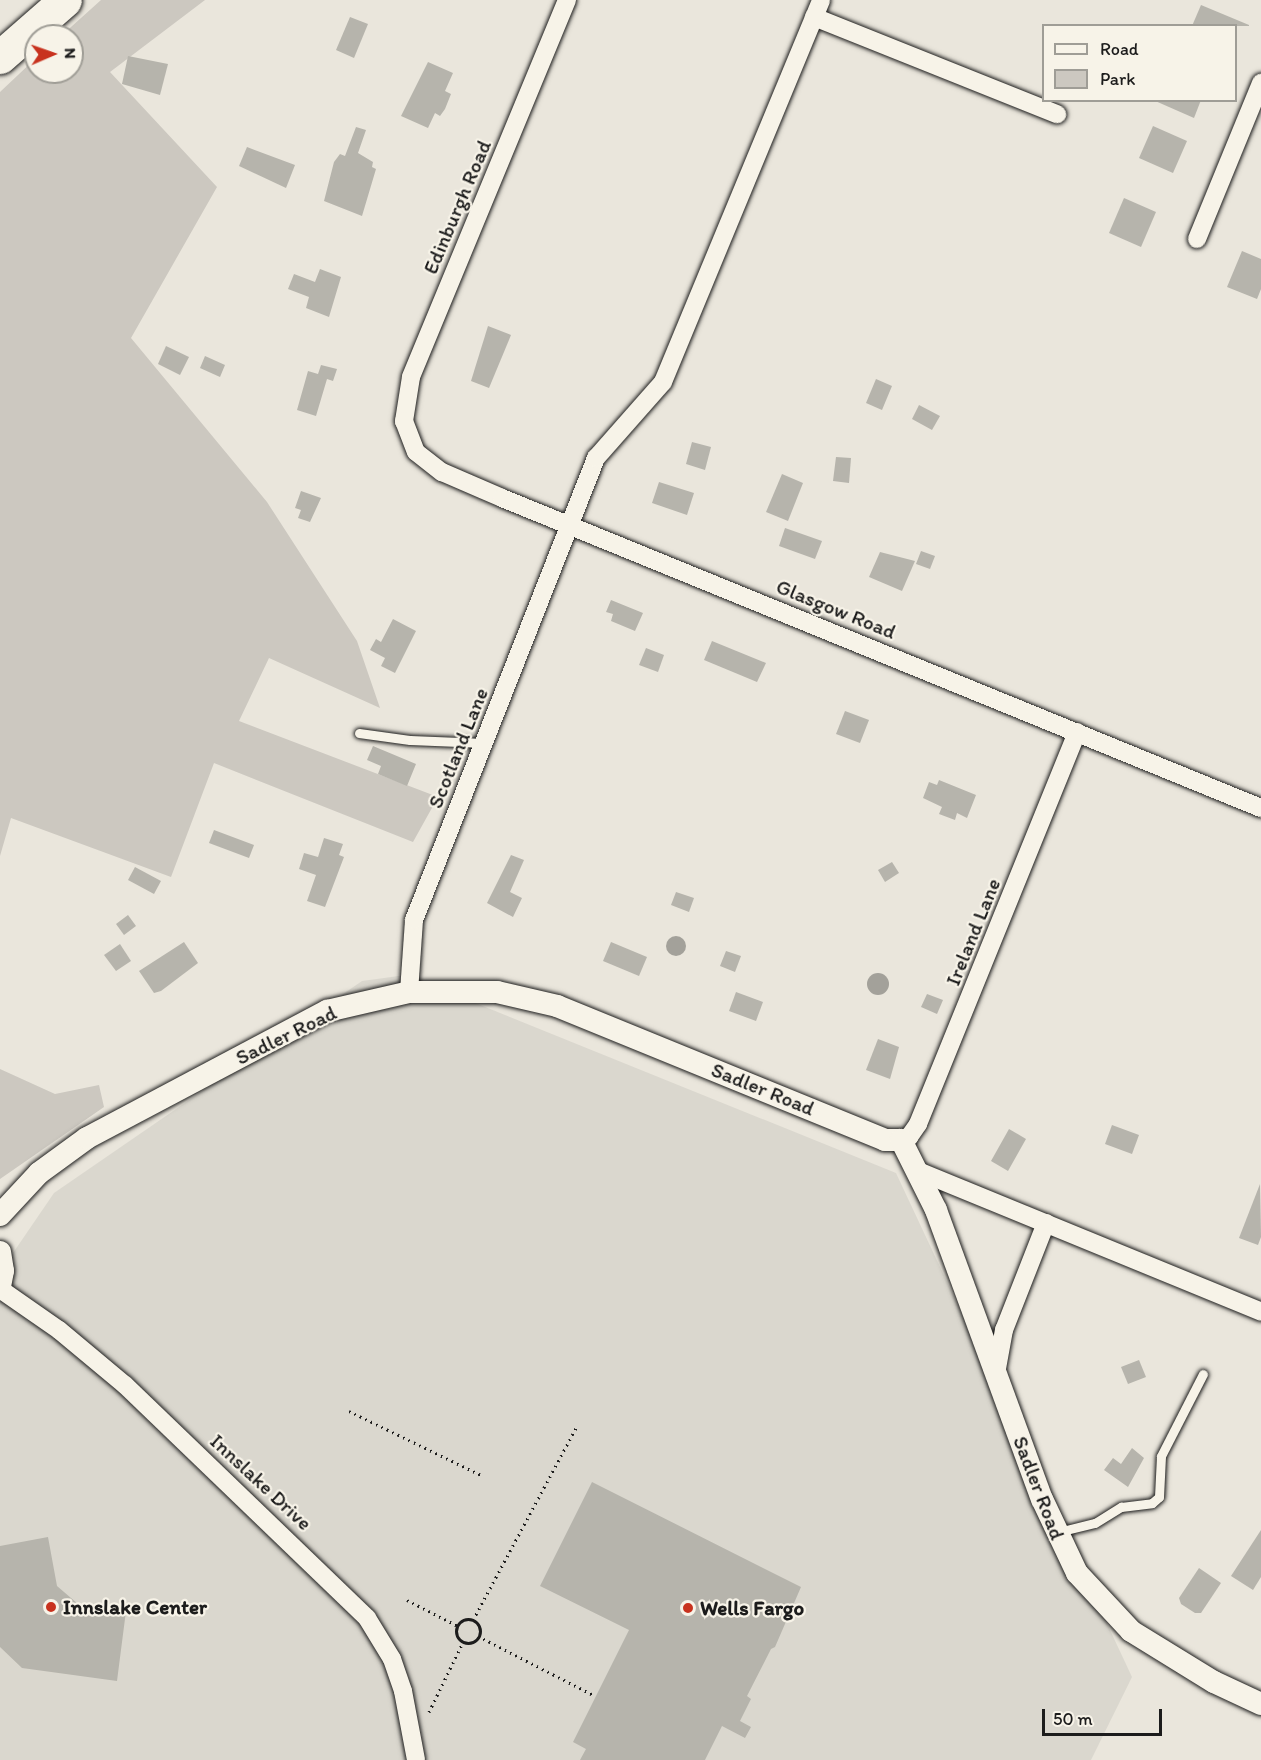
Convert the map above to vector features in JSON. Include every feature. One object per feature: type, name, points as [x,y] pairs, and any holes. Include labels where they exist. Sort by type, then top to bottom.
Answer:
[{"type":"highway","points":[[0,57],[65,0]]},
{"type":"street","name":"Edinburgh Road","points":[[406,435],[404,407],[411,376],[567,0]]},
{"type":"street","points":[[818,8],[1057,114]]},
{"type":"street","name":"Scotland Lane","points":[[409,992],[414,920],[572,527],[596,458],[663,382],[818,8]]},
{"type":"street","points":[[1197,239],[1261,83]]},
{"type":"street","name":"Glasgow Road","points":[[406,435],[423,459],[442,471],[572,527],[1261,808]]},
{"type":"street","name":"Ireland Lane","points":[[901,1140],[909,1137],[918,1124],[1077,732]]},
{"type":"street","name":"Sadler Road","points":[[0,1215],[39,1173],[87,1138],[327,1011],[409,992],[497,992],[558,1006],[885,1140],[901,1140],[918,1171],[1055,1532],[1094,1596],[1131,1631],[1214,1682],[1261,1704]]},
{"type":"street","points":[[918,1171],[1261,1312]]},
{"type":"street","points":[[996,1374],[1004,1330],[1046,1223]]},
{"type":"street","points":[[0,1252],[3,1271],[0,1288]]},
{"type":"street","name":"Innslake Drive","points":[[0,1288],[59,1330],[125,1385],[367,1618],[392,1659],[403,1691],[416,1760]]},
{"type":"lane","points":[[359,734],[410,740],[484,743]]},
{"type":"lane","points":[[1055,1532],[1095,1523],[1121,1507],[1142,1506],[1159,1497],[1161,1456],[1203,1374]]},
{"type":"path","points":[[349,1411],[481,1475]]},
{"type":"path","points":[[473,1620],[577,1426]]},
{"type":"path","points":[[407,1600],[458,1626]]},
{"type":"path","points":[[468,1618],[473,1620],[481,1631],[467,1644],[458,1638],[458,1626],[468,1618]]},
{"type":"path","points":[[478,1636],[596,1696]]},
{"type":"path","points":[[429,1712],[463,1641]]},
{"type":"shaded area","points":[[672,936],[680,936],[686,942],[686,950],[680,956],[672,956],[666,950],[666,942]]},
{"type":"shaded area","points":[[878,973],[886,976],[889,984],[886,992],[878,995],[870,992],[867,984],[870,976]]},
{"type":"shaded area","points":[[406,975],[896,1173],[1132,1677],[1091,1760],[0,1760],[0,1272],[54,1193],[362,981]]},
{"type":"green space","points":[[101,0],[205,0],[110,72],[217,187],[131,338],[267,502],[357,641],[380,708],[269,658],[239,721],[438,797],[413,842],[214,763],[171,877],[11,818],[0,856],[0,92],[24,69],[24,84],[84,84],[84,24],[74,24]]},
{"type":"green space","points":[[0,1069],[55,1094],[99,1085],[104,1107],[0,1179]]},
{"type":"building","points":[[1201,5],[1249,26],[1237,26],[1237,24],[1193,24]]},
{"type":"building","points":[[350,17],[368,24],[354,58],[336,50]]},
{"type":"building","points":[[128,56],[168,64],[160,95],[122,84]]},
{"type":"building","points":[[428,62],[453,73],[445,91],[451,94],[445,109],[440,116],[435,113],[428,128],[401,116]]},
{"type":"building","points":[[1158,102],[1200,102],[1194,118]]},
{"type":"building","points":[[1153,126],[1187,141],[1173,173],[1139,158]]},
{"type":"building","points":[[356,127],[366,130],[358,153],[373,162],[372,167],[376,169],[362,216],[324,201],[334,162],[340,154],[345,156]]},
{"type":"building","points":[[247,147],[295,165],[286,188],[239,166]]},
{"type":"building","points":[[1124,198],[1156,212],[1141,247],[1109,233]]},
{"type":"building","points":[[1242,251],[1261,259],[1261,289],[1257,299],[1227,287]]},
{"type":"building","points":[[320,269],[341,277],[329,317],[306,308],[309,297],[288,289],[294,274],[315,282]]},
{"type":"building","points":[[488,326],[511,335],[489,388],[471,381]]},
{"type":"building","points":[[166,346],[189,357],[180,375],[158,364]]},
{"type":"building","points":[[205,356],[225,365],[220,377],[200,368]]},
{"type":"building","points":[[321,365],[337,369],[333,381],[327,379],[316,416],[297,410],[308,371],[318,374]]},
{"type":"building","points":[[876,379],[892,386],[882,410],[866,403]]},
{"type":"building","points":[[919,405],[940,416],[932,430],[912,419]]},
{"type":"building","points":[[692,442],[711,447],[705,470],[686,464]]},
{"type":"building","points":[[836,457],[851,458],[849,483],[833,481]]},
{"type":"building","points":[[782,474],[803,483],[788,521],[766,512]]},
{"type":"building","points":[[659,482],[694,493],[687,515],[652,503]]},
{"type":"building","points":[[301,491],[321,498],[310,522],[298,518],[301,510],[295,508]]},
{"type":"building","points":[[785,528],[822,541],[815,559],[779,546]]},
{"type":"building","points":[[921,551],[935,556],[930,569],[916,564]]},
{"type":"building","points":[[880,552],[915,561],[902,591],[869,577]]},
{"type":"building","points":[[611,600],[643,613],[635,631],[611,621],[613,614],[606,612]]},
{"type":"building","points":[[393,619],[416,631],[395,673],[381,666],[385,658],[370,650],[376,639],[381,642]]},
{"type":"building","points":[[712,641],[766,663],[757,682],[704,660]]},
{"type":"building","points":[[646,648],[664,655],[658,672],[639,665]]},
{"type":"building","points":[[845,711],[869,720],[860,743],[836,734]]},
{"type":"building","points":[[373,746],[416,764],[407,786],[378,774],[381,766],[367,760]]},
{"type":"building","points":[[939,780],[976,795],[967,818],[957,813],[955,820],[939,814],[942,807],[923,798],[929,782],[937,785]]},
{"type":"building","points":[[214,830],[254,845],[249,858],[209,843]]},
{"type":"building","points":[[324,838],[343,844],[339,855],[344,857],[325,907],[307,901],[316,875],[299,869],[304,853],[318,857]]},
{"type":"building","points":[[511,855],[524,860],[510,892],[522,898],[513,917],[487,903]]},
{"type":"building","points":[[892,862],[899,873],[885,882],[878,870]]},
{"type":"building","points":[[135,867],[161,881],[154,894],[128,880]]},
{"type":"building","points":[[676,892],[694,898],[689,912],[671,905]]},
{"type":"building","points":[[128,915],[136,926],[124,935],[116,924]]},
{"type":"building","points":[[184,942],[198,963],[161,991],[154,993],[139,971]]},
{"type":"building","points":[[611,942],[647,957],[639,976],[603,961]]},
{"type":"building","points":[[120,944],[131,961],[116,971],[104,955]]},
{"type":"building","points":[[726,951],[741,956],[735,972],[720,966]]},
{"type":"building","points":[[736,992],[763,1002],[756,1021],[729,1011]]},
{"type":"building","points":[[927,994],[943,1000],[937,1014],[921,1007]]},
{"type":"building","points":[[878,1039],[899,1047],[890,1079],[866,1070]]},
{"type":"building","points":[[1112,1125],[1139,1135],[1132,1154],[1105,1144]]},
{"type":"building","points":[[1009,1129],[1026,1139],[1008,1171],[991,1161]]},
{"type":"building","points":[[1260,1184],[1261,1237],[1258,1245],[1239,1238]]},
{"type":"building","points":[[1139,1360],[1146,1377],[1128,1384],[1121,1367]]},
{"type":"building","points":[[1132,1448],[1144,1458],[1128,1487],[1104,1470],[1113,1458],[1121,1464]]},
{"type":"building","name":"Wells Fargo","points":[[592,1482],[801,1587],[775,1647],[771,1649],[747,1696],[751,1699],[740,1721],[751,1727],[745,1738],[722,1726],[705,1760],[580,1760],[586,1749],[573,1742],[629,1630],[540,1586]]},
{"type":"building","points":[[1261,1530],[1261,1577],[1253,1590],[1231,1576]]},
{"type":"building","name":"Innslake Center","points":[[48,1537],[57,1586],[78,1604],[126,1611],[117,1681],[22,1668],[0,1647],[0,1546]]},
{"type":"building","points":[[1199,1568],[1221,1583],[1201,1613],[1195,1613],[1181,1604],[1179,1598]]},
{"type":"place","name":"Innslake Center","points":[[51,1607]]},
{"type":"place","name":"Wells Fargo","points":[[688,1608]]}]
